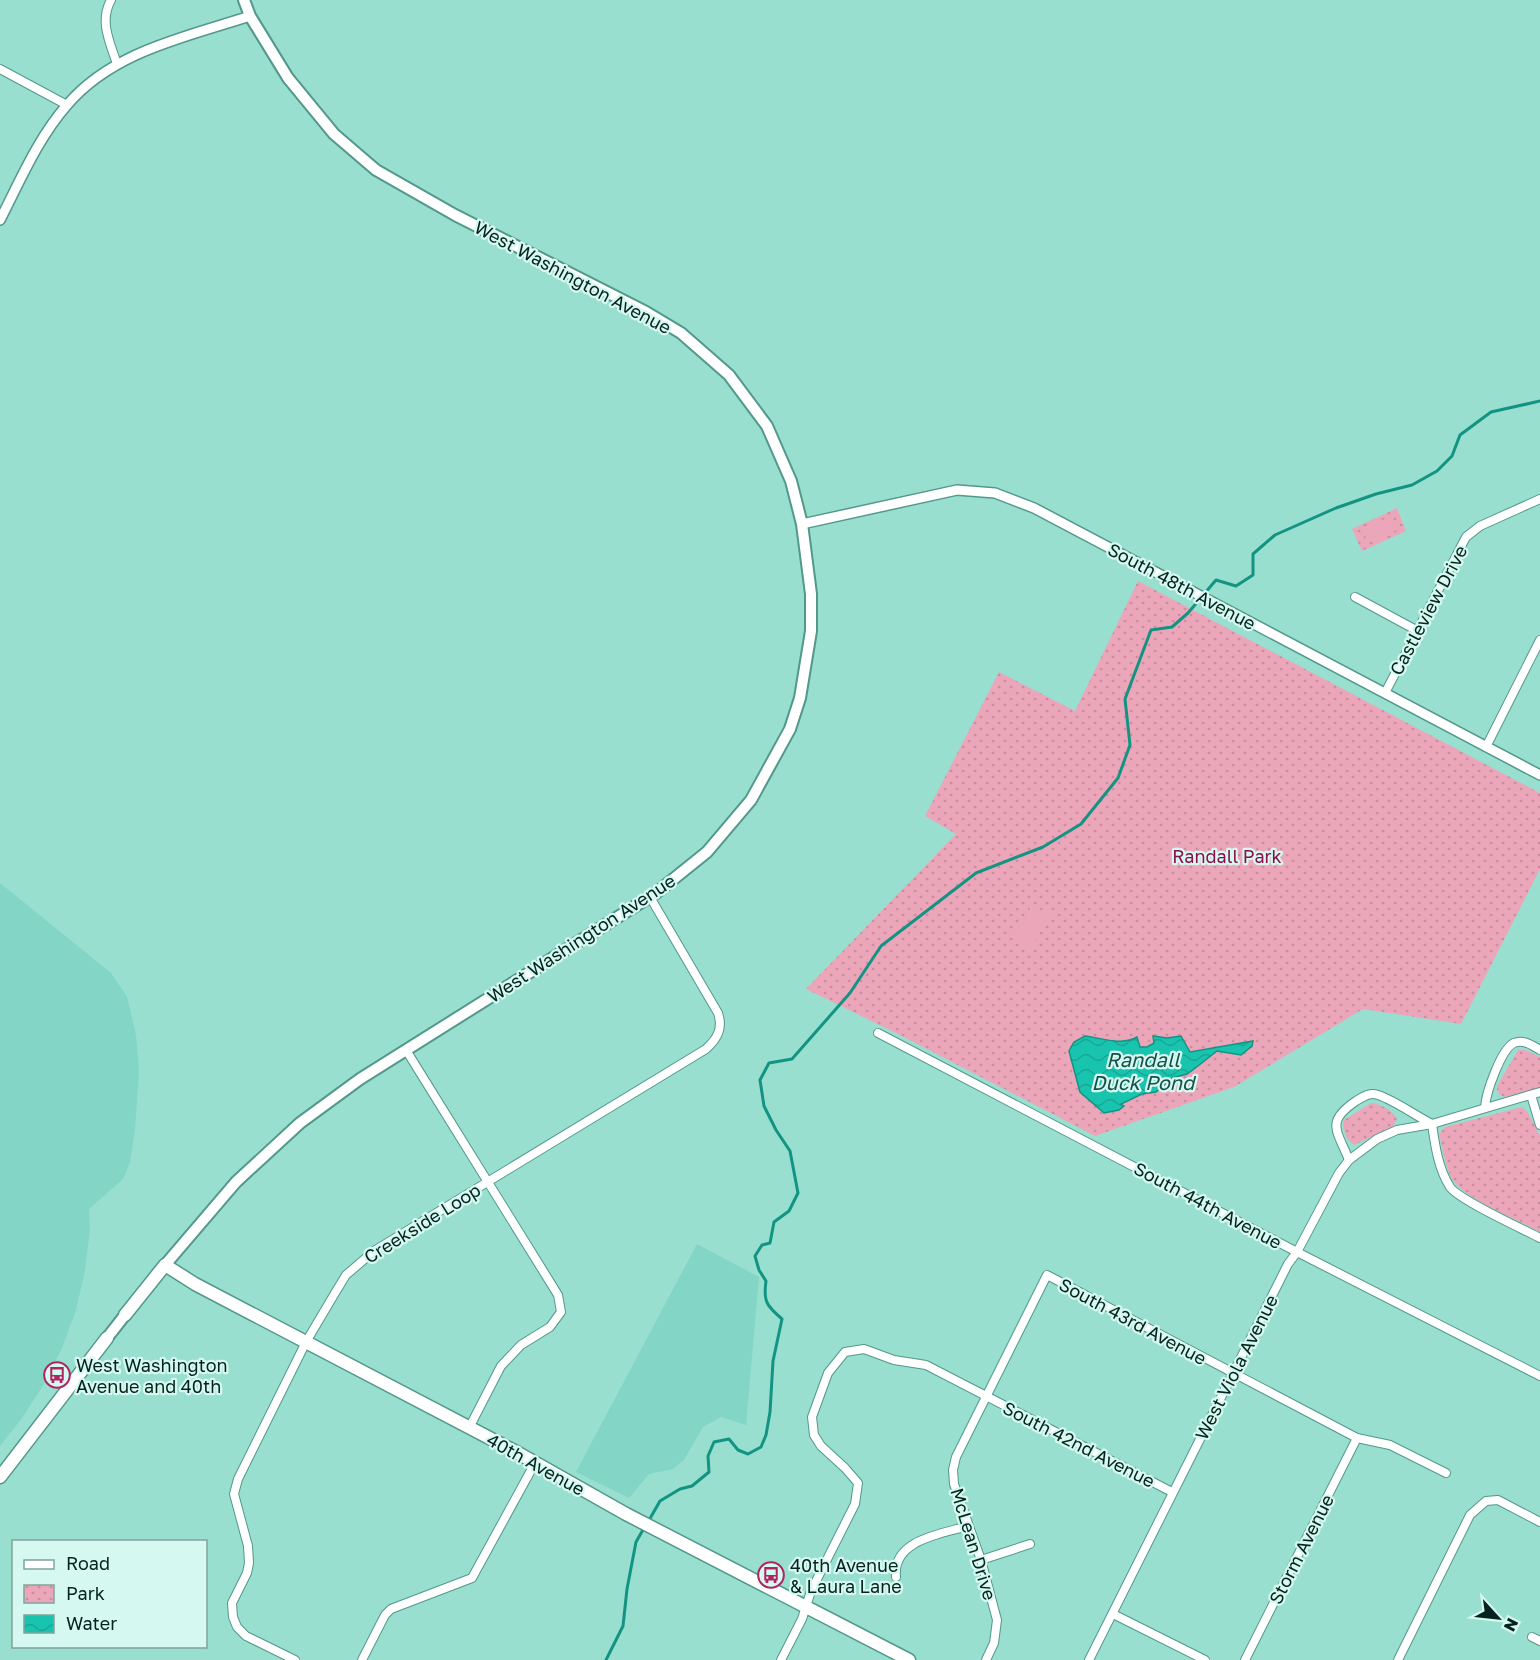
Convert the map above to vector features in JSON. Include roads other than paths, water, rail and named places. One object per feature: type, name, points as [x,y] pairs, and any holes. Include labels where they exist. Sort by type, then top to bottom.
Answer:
[{"type":"main road","name":"West Washington Avenue","points":[[0,1477],[165,1265],[236,1182],[300,1124],[360,1079],[650,897],[707,852],[751,800],[790,729],[800,698],[812,631],[811,594],[802,524],[791,481],[767,426],[729,375],[681,333],[646,312],[455,215],[376,170],[334,134],[288,78],[250,16],[244,0]]},
{"type":"main road","name":"40th Avenue","points":[[165,1265],[195,1284],[535,1463],[651,1528],[909,1660]]},
{"type":"street","points":[[111,0],[106,13],[106,28],[117,64]]},
{"type":"street","points":[[0,219],[42,139],[67,105],[91,82],[117,64],[144,51],[250,16]]},
{"type":"street","points":[[0,69],[67,105]]},
{"type":"street","name":"South 48th Avenue","points":[[802,524],[957,490],[995,493],[1034,508],[1540,776]]},
{"type":"street","name":"Castleview Drive","points":[[1384,693],[1466,537],[1480,526],[1540,499]]},
{"type":"street","points":[[1355,597],[1416,630]]},
{"type":"street","points":[[1486,747],[1540,640]]},
{"type":"street","name":"Creekside Loop","points":[[295,1660],[246,1636],[237,1627],[233,1617],[232,1603],[249,1563],[248,1546],[234,1494],[238,1479],[306,1342],[346,1275],[358,1263],[374,1251],[706,1049],[714,1041],[720,1030],[721,1020],[718,1013],[650,897]]},
{"type":"street","name":"South 44th Avenue","points":[[878,1032],[1297,1252],[1540,1376]]},
{"type":"street","points":[[1485,1107],[1488,1088],[1508,1048],[1513,1043],[1525,1042],[1540,1050]]},
{"type":"street","points":[[406,1050],[558,1295],[561,1312],[550,1327],[521,1345],[501,1366],[469,1428]]},
{"type":"street","name":"West Viola Avenue","points":[[1089,1660],[1288,1264],[1297,1252],[1339,1173],[1349,1160],[1377,1138],[1397,1130],[1432,1124],[1540,1092]]},
{"type":"street","points":[[1349,1160],[1335,1126],[1336,1118],[1341,1111],[1365,1095],[1378,1095],[1432,1124],[1437,1157],[1451,1188],[1480,1207],[1540,1238]]},
{"type":"street","points":[[1531,1095],[1540,1125]]},
{"type":"street","name":"South 43rd Avenue","points":[[1047,1275],[1357,1438],[1390,1445],[1446,1473]]},
{"type":"street","name":"McLean Drive","points":[[986,1660],[994,1643],[997,1620],[981,1560],[954,1484],[953,1470],[956,1457],[985,1396],[1047,1275]]},
{"type":"street","name":"South 42nd Avenue","points":[[806,1607],[811,1591],[855,1504],[858,1483],[813,1435],[812,1417],[828,1373],[845,1352],[864,1349],[894,1360],[926,1365],[1172,1492]]},
{"type":"street","name":"Storm Avenue","points":[[1245,1660],[1357,1438]]},
{"type":"street","points":[[362,1660],[385,1615],[391,1609],[472,1578],[535,1463]]},
{"type":"street","points":[[1398,1660],[1470,1515],[1486,1501],[1498,1500],[1540,1522]]},
{"type":"street","points":[[896,1577],[895,1565],[903,1552],[919,1541],[968,1526]]},
{"type":"street","points":[[981,1560],[1030,1544]]},
{"type":"street","points":[[781,1660],[806,1607]]},
{"type":"street","points":[[1113,1614],[1205,1660]]},
{"type":"street","points":[[1532,1637],[1540,1641]]},
{"type":"water","name":"Randall Duck Pond","points":[[1085,1036],[1119,1041],[1137,1037],[1140,1047],[1147,1047],[1154,1043],[1153,1036],[1167,1038],[1181,1036],[1190,1052],[1253,1041],[1252,1046],[1241,1055],[1217,1051],[1187,1074],[1172,1078],[1156,1092],[1142,1094],[1121,1104],[1124,1106],[1119,1110],[1104,1113],[1080,1092],[1069,1051],[1074,1042]]},
{"type":"waterway","points":[[648,1522],[660,1501],[680,1489],[692,1486],[709,1472],[708,1456],[714,1442],[729,1439],[738,1450],[748,1454],[761,1447],[766,1435],[770,1412],[773,1361],[782,1319],[767,1303],[766,1281],[759,1270],[755,1256],[762,1245],[770,1243],[774,1222],[789,1211],[798,1193],[790,1151],[764,1106],[760,1080],[769,1063],[792,1059],[850,993],[881,946],[976,873],[1043,847],[1081,824],[1118,778],[1130,745],[1125,699],[1151,630],[1172,627],[1188,613],[1216,580],[1236,586],[1253,575],[1253,554],[1275,535],[1336,508],[1376,494],[1412,485],[1437,471],[1452,456],[1460,435],[1491,412],[1540,401]]},
{"type":"waterway","points":[[606,1660],[623,1626],[636,1542],[644,1528]]},
{"type":"place","name":"West Washington Avenue and 40th","points":[[57,1375]]},
{"type":"place","name":"40th Avenue & Laura Lane","points":[[771,1575]]},
{"type":"park label","name":"Randall Park","points":[[1227,856]]}]
